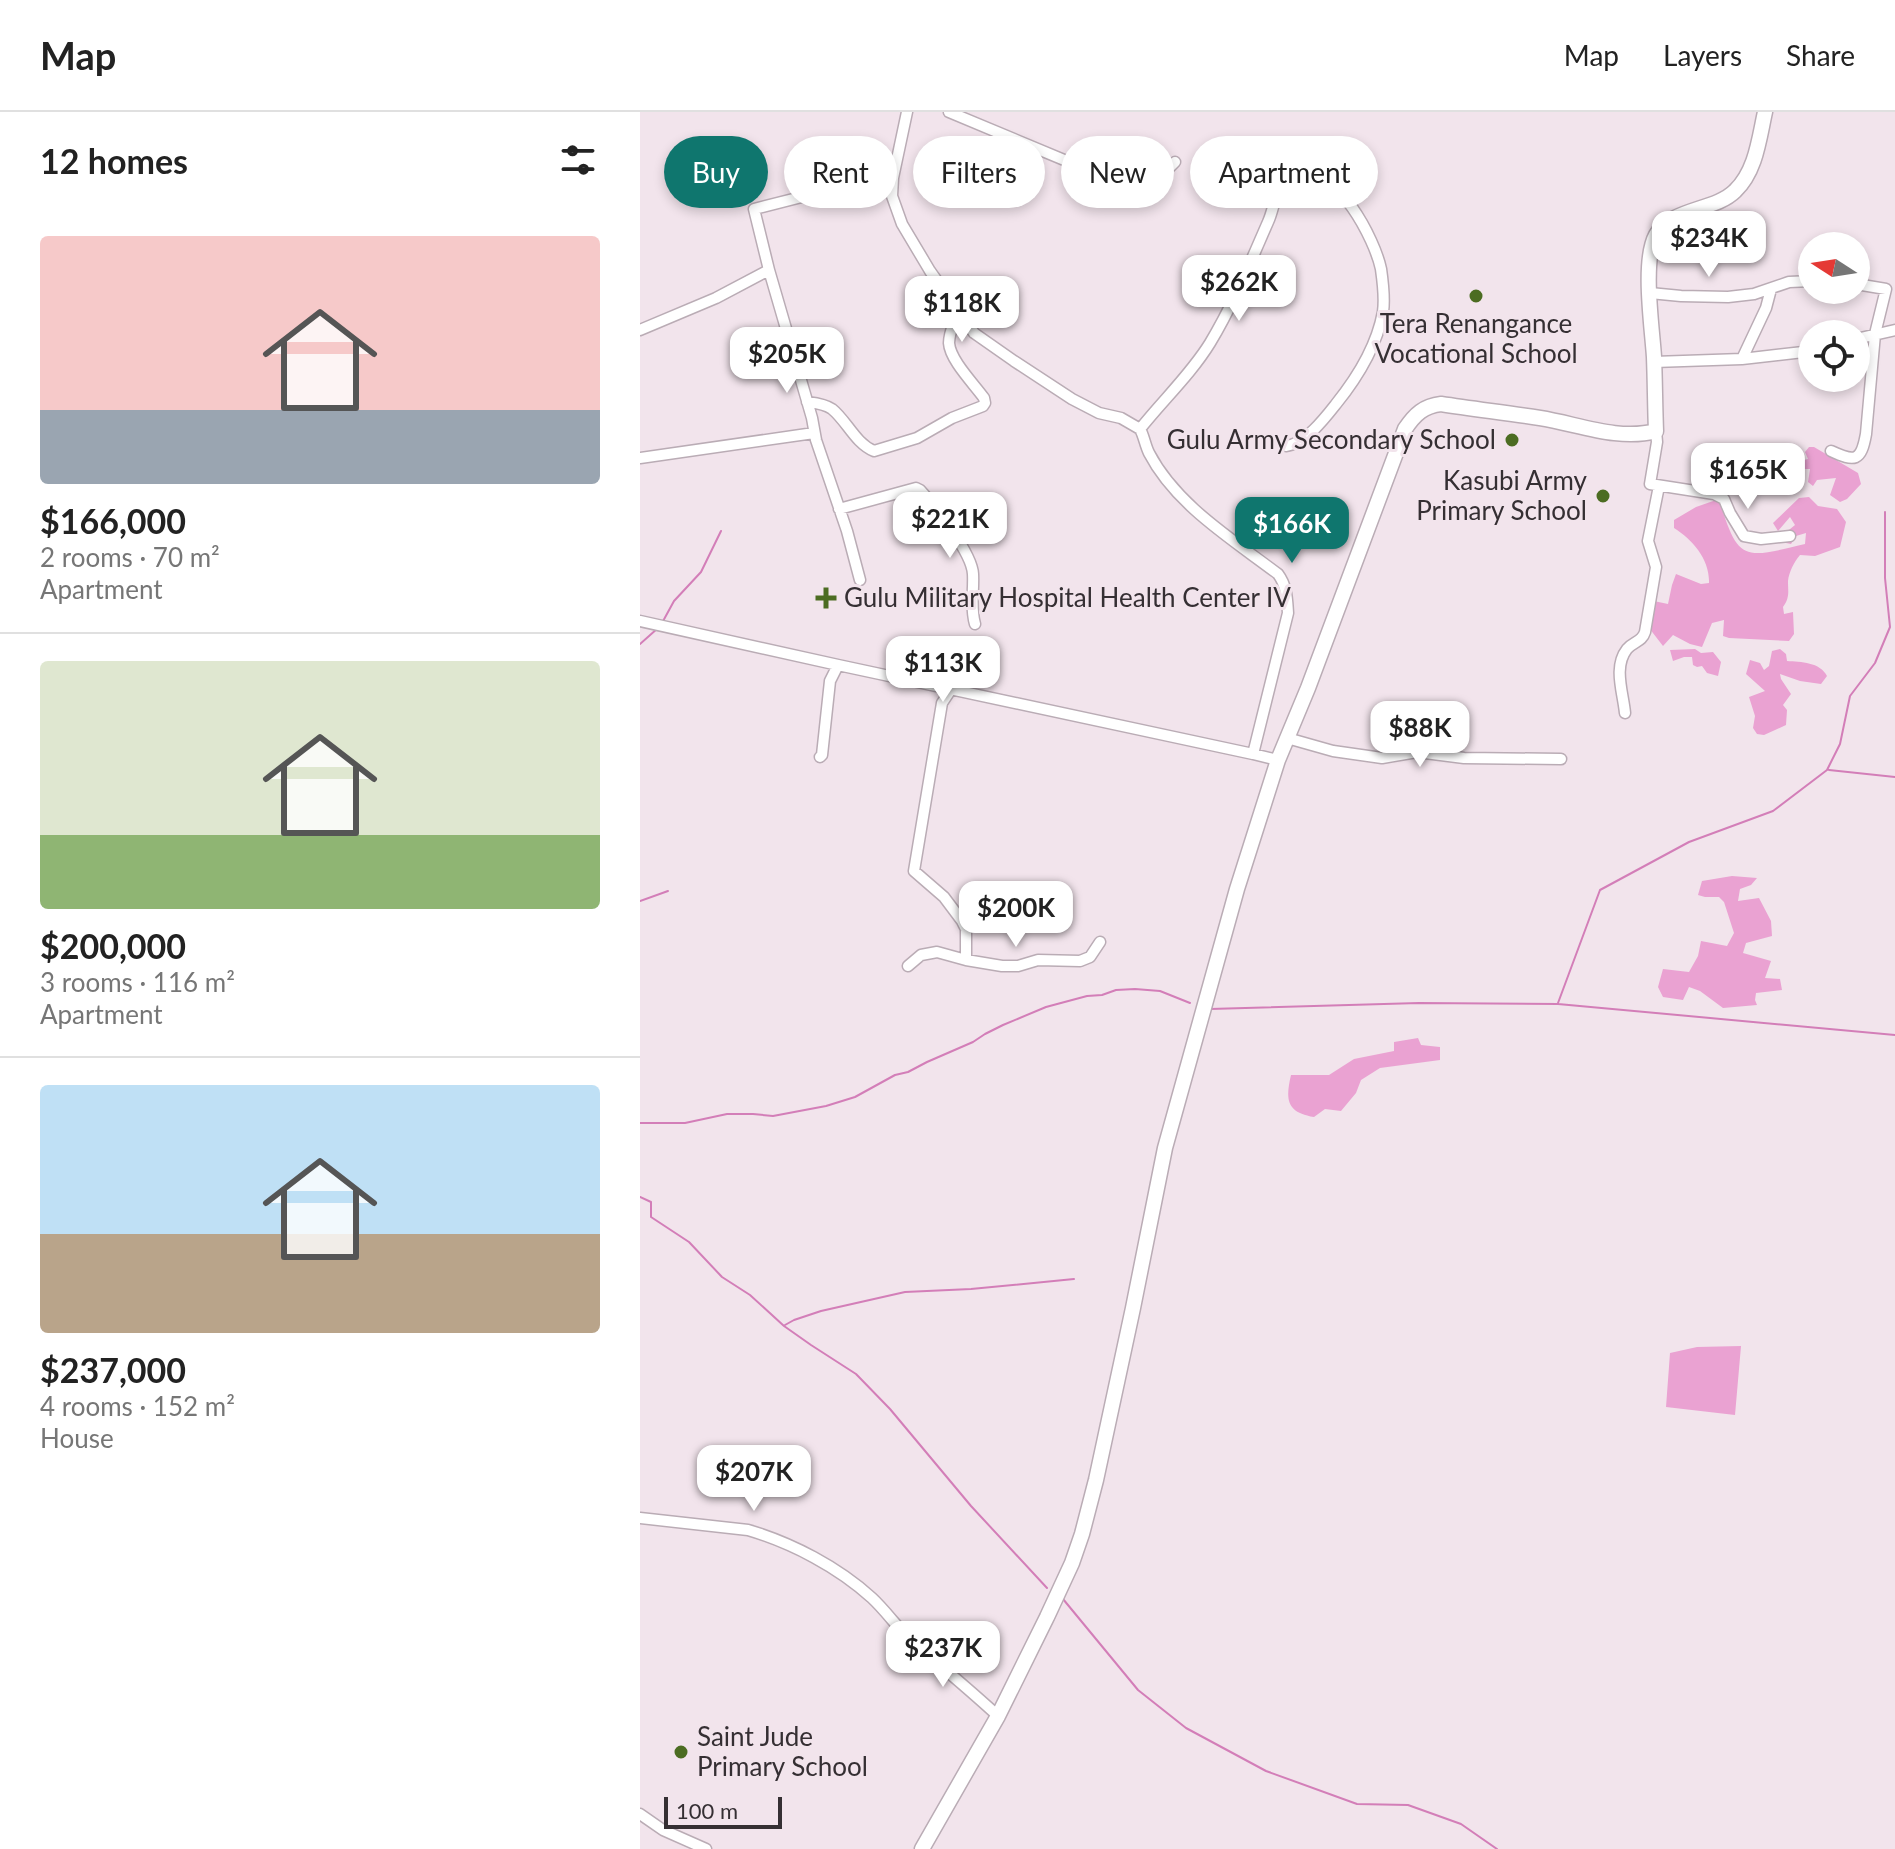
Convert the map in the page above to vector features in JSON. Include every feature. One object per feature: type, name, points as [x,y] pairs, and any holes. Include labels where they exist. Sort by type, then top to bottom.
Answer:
[{"type":"street","points":[[897,159],[907,112]]},
{"type":"street","points":[[949,112],[1125,187],[1153,184],[1175,162]]},
{"type":"street","points":[[1765,112],[1753,165],[1738,188],[1728,197],[1665,224],[1651,248],[1657,442],[1650,484],[1722,497],[1744,536],[1761,539],[1790,536]]},
{"type":"street","points":[[1140,429],[1209,344],[1246,272],[1281,185],[1294,176],[1306,173],[1318,176],[1334,187],[1363,223],[1380,267],[1383,312],[1366,359],[1341,398],[1318,426],[1292,446],[1286,446]]},
{"type":"street","points":[[784,201],[754,209],[814,433],[860,580]]},
{"type":"street","points":[[896,208],[902,224],[930,271],[974,333],[1086,406],[1099,413],[1121,418],[1140,429],[1148,451],[1183,498],[1278,574],[1285,586],[1288,613],[1253,754]]},
{"type":"street","points":[[640,330],[716,298],[769,270]]},
{"type":"street","points":[[1650,293],[1728,297],[1754,294],[1798,282]]},
{"type":"street","points":[[1831,451],[1850,459],[1857,458],[1863,450],[1875,334],[1886,289],[1870,286]]},
{"type":"street","points":[[1742,359],[1766,308],[1771,289]]},
{"type":"street","points":[[807,402],[831,408],[864,447],[874,451],[917,438],[952,418],[983,406],[984,398],[950,350],[950,336],[958,311]]},
{"type":"street","points":[[1870,335],[1895,330]]},
{"type":"street","points":[[1654,362],[1742,359],[1798,353]]},
{"type":"street","points":[[922,1849],[998,1716],[1072,1563],[1082,1534],[1165,1148],[1237,889],[1278,760],[1405,429],[1421,410],[1441,404],[1627,434],[1656,431]]},
{"type":"street","points":[[640,458],[814,433]]},
{"type":"street","points":[[1625,713],[1620,665],[1629,647],[1640,641],[1645,632],[1656,567],[1648,541],[1659,486]]},
{"type":"street","points":[[839,509],[916,488],[920,490],[942,516],[970,562],[975,624]]},
{"type":"street","points":[[640,621],[1278,760]]},
{"type":"street","points":[[820,757],[830,681],[838,665]]},
{"type":"street","points":[[952,688],[942,703],[914,871],[939,892],[962,921],[966,929],[966,960]]},
{"type":"street","points":[[1287,738],[1333,751],[1382,758],[1417,752],[1464,758],[1561,759]]},
{"type":"street","points":[[908,966],[921,955],[937,952],[1008,966],[1038,960],[1080,961],[1090,957],[1100,942]]},
{"type":"street","points":[[640,1518],[748,1530],[764,1534],[823,1563],[873,1598],[915,1644],[998,1716]]},
{"type":"street","points":[[640,1814],[663,1830],[706,1849]]},
{"type":"shaded area","points":[[1809,447],[1858,473],[1861,484],[1847,499],[1840,502],[1830,495],[1836,478],[1817,480],[1813,486],[1808,482],[1810,469],[1795,469],[1800,461],[1808,459],[1805,452]]},
{"type":"shaded area","points":[[1809,497],[1818,506],[1837,509],[1846,522],[1840,547],[1815,556],[1800,555],[1792,567],[1788,597],[1783,607],[1784,614],[1793,612],[1794,634],[1789,641],[1729,638],[1723,636],[1724,620],[1712,623],[1702,647],[1673,635],[1663,646],[1646,624],[1649,600],[1668,604],[1676,574],[1701,584],[1709,583],[1707,566],[1688,538],[1674,528],[1674,520],[1696,507],[1719,499],[1738,545],[1746,551],[1768,552],[1805,544],[1806,533],[1796,536],[1791,544],[1781,542],[1784,534],[1795,525],[1790,517],[1778,531],[1773,523],[1799,498]]},
{"type":"shaded area","points":[[1695,649],[1701,653],[1713,652],[1721,662],[1718,676],[1707,673],[1702,666],[1693,665],[1692,657],[1673,661],[1670,650]]},
{"type":"shaded area","points":[[1780,649],[1786,654],[1787,661],[1815,665],[1827,676],[1821,684],[1780,674],[1791,694],[1783,705],[1787,710],[1786,725],[1764,735],[1757,734],[1753,728],[1755,716],[1749,697],[1765,691],[1746,674],[1750,660],[1760,663],[1764,670],[1769,666],[1772,651]]},
{"type":"shaded area","points":[[1732,876],[1757,878],[1751,885],[1740,889],[1738,901],[1759,898],[1771,921],[1772,936],[1746,943],[1743,953],[1771,961],[1765,978],[1780,979],[1782,990],[1756,993],[1757,1005],[1723,1008],[1689,987],[1683,1000],[1663,997],[1658,987],[1663,969],[1689,972],[1698,956],[1701,941],[1727,946],[1734,933],[1724,902],[1719,897],[1698,895],[1702,881]]},
{"type":"shaded area","points":[[1418,1038],[1421,1045],[1440,1047],[1440,1060],[1380,1068],[1361,1080],[1356,1093],[1341,1111],[1325,1109],[1314,1117],[1298,1112],[1290,1104],[1288,1092],[1291,1075],[1329,1075],[1354,1059],[1394,1051],[1394,1042]]},
{"type":"shaded area","points":[[1741,1346],[1735,1415],[1666,1407],[1670,1353],[1697,1347]]},
{"type":"waterway","points":[[1558,1003],[1600,890],[1689,842],[1773,811],[1827,770],[1840,744],[1850,696],[1875,663],[1890,627],[1885,578],[1885,512]]},
{"type":"waterway","points":[[662,623],[674,601],[701,572],[721,531]]},
{"type":"waterway","points":[[640,644],[658,628]]},
{"type":"waterway","points":[[1829,770],[1895,777]]},
{"type":"waterway","points":[[640,901],[668,891]]},
{"type":"waterway","points":[[640,1123],[685,1123],[727,1114],[773,1116],[826,1106],[855,1097],[1003,1025],[1046,1007],[1087,996],[1135,989],[1160,991],[1190,1003]]},
{"type":"waterway","points":[[1210,1009],[1419,1003],[1558,1004],[1895,1035]]},
{"type":"waterway","points":[[640,1197],[651,1202],[651,1217],[689,1242],[722,1277],[750,1295],[784,1326],[856,1374],[1047,1588]]},
{"type":"waterway","points":[[785,1325],[821,1311],[905,1292],[1074,1279]]},
{"type":"waterway","points":[[1063,1599],[1138,1690],[1186,1728],[1266,1771],[1357,1804],[1408,1805],[1461,1824],[1497,1849]]},
{"type":"place","name":"Tera Renangance Vocational School","points":[[1476,296]]},
{"type":"place","name":"Gulu Army Secondary School","points":[[1512,440]]},
{"type":"place","name":"Kasubi Army Primary School","points":[[1603,496]]},
{"type":"place","name":"Gulu Military Hospital Health Center IV","points":[[826,598]]},
{"type":"place","name":"Saint Jude Primary School","points":[[681,1752]]}]
